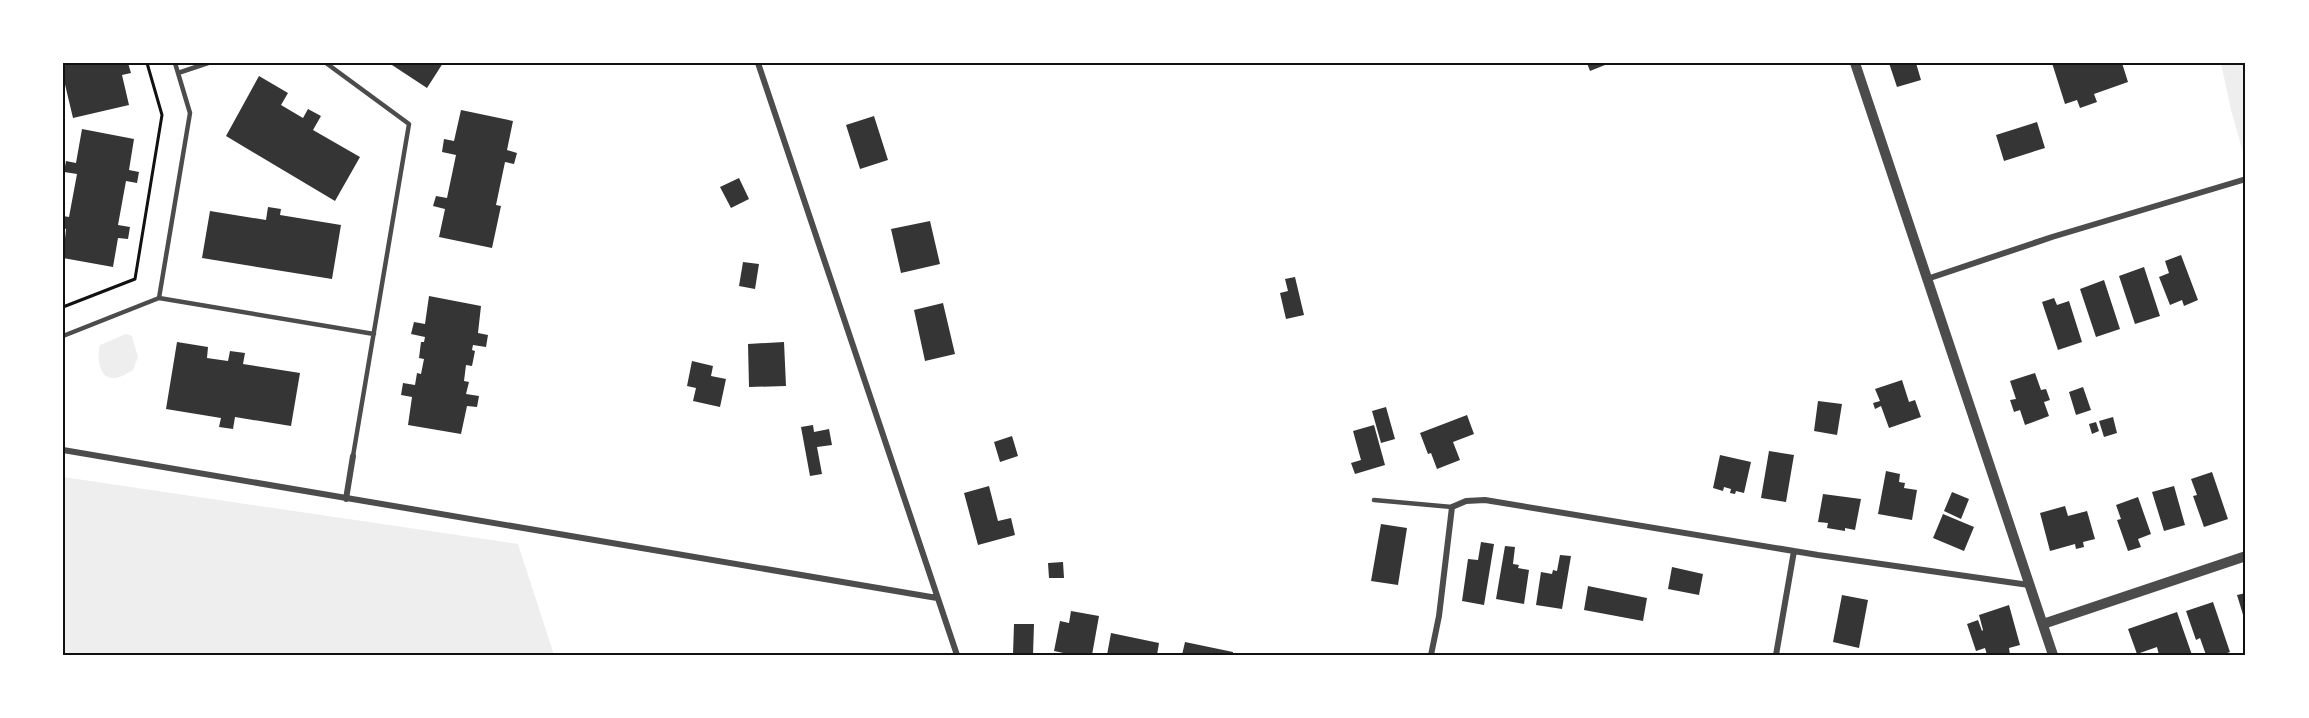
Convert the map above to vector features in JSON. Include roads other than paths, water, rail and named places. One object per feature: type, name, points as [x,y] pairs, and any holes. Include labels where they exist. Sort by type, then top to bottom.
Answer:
[{"type":"street","points":[[758,63],[957,655]]},
{"type":"street","points":[[1855,63],[2053,655]]},
{"type":"street","points":[[1928,279],[2052,237],[2246,178]]},
{"type":"street","points":[[63,450],[937,598]]},
{"type":"street","points":[[346,499],[353,456]]},
{"type":"street","points":[[1431,655],[1439,616],[1452,507],[1466,501],[1485,500],[1794,551],[2030,585]]},
{"type":"street","points":[[1776,655],[1794,551]]},
{"type":"street","points":[[2043,624],[2246,556]]},
{"type":"lane","points":[[159,298],[190,113],[175,63]]},
{"type":"lane","points":[[178,73],[208,63]]},
{"type":"lane","points":[[326,63],[409,124],[353,456]]},
{"type":"lane","points":[[63,336],[159,298],[374,334]]},
{"type":"lane","points":[[1374,500],[1452,507]]}]
